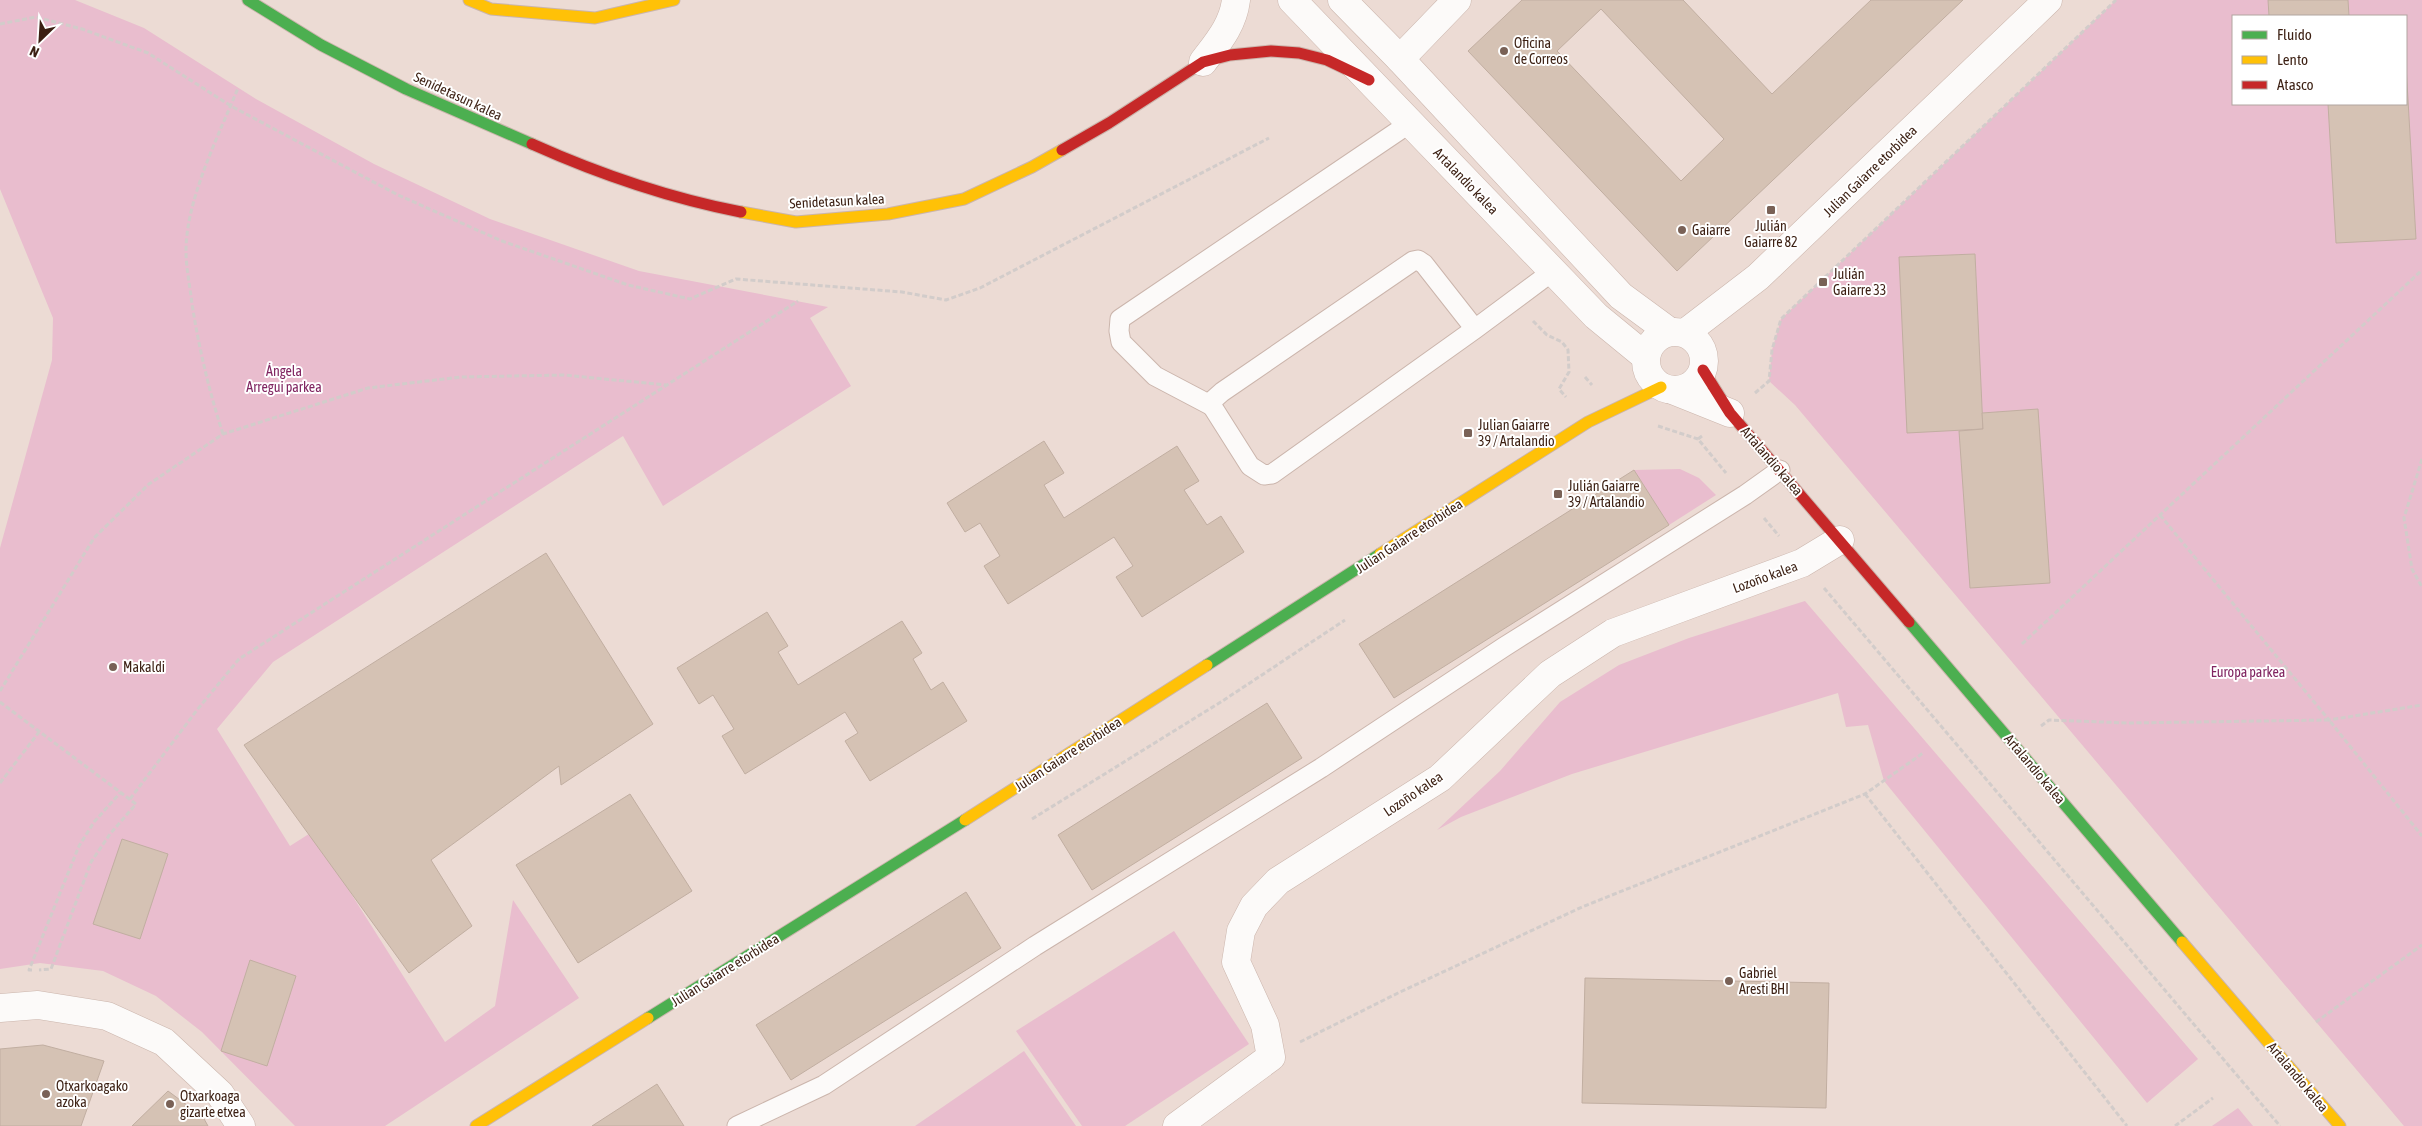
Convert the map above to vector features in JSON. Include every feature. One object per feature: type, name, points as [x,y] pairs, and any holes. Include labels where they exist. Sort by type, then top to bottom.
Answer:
[{"type":"street","name":"Senidetasun kalea","points":[[248,0],[321,45],[406,89],[586,168],[700,204],[796,222],[888,214],[964,199],[1040,162],[1117,118],[1211,59],[1268,49],[1278,50],[1314,56],[1369,80]]},
{"type":"street","points":[[469,0],[492,9],[595,18],[674,0]]},
{"type":"street","points":[[1211,59],[1235,12],[1236,0]]},
{"type":"street","name":"Artalandio kalea","points":[[1292,0],[1596,316],[1646,356]]},
{"type":"street","points":[[1342,0],[1400,59],[1621,296],[1677,333],[1697,342],[1704,355],[1703,370],[1692,385],[1668,389],[1649,374],[1646,356],[1654,341],[1677,333]]},
{"type":"street","points":[[1400,59],[1457,0]]},
{"type":"street","name":"Julian Gaiarre etorbidea","points":[[1677,333],[1758,277],[2048,0]]},
{"type":"street","name":"Artalandio kalea","points":[[1703,370],[1730,413],[2340,1126]]},
{"type":"street","name":"Artalandio kalea","points":[[1668,389],[1730,413]]},
{"type":"street","name":"Julian Gaiarre etorbidea","points":[[476,1126],[966,819],[1588,422],[1668,389]]},
{"type":"street","name":"Lozoño kalea","points":[[1271,1057],[1264,1025],[1236,962],[1241,932],[1254,906],[1278,881],[1440,778],[1550,674],[1613,633],[1802,563],[1840,540]]},
{"type":"street","points":[[0,1008],[38,1005],[107,1016],[164,1042],[220,1094],[241,1126]]},
{"type":"street","points":[[1177,1126],[1271,1057]]},
{"type":"lane","points":[[1410,123],[1120,319],[1119,331],[1122,342],[1154,376],[1212,406],[1250,466],[1264,475],[1272,474],[1475,330],[1553,270]]},
{"type":"lane","points":[[1212,406],[1213,400],[1222,392],[1413,261],[1418,260],[1424,264],[1475,330]]},
{"type":"lane","points":[[738,1126],[824,1085],[1035,946],[1321,768],[1504,647],[1745,495],[1780,470]]},
{"type":"path","points":[[2116,0],[1782,319],[1772,350],[1769,381],[1698,439],[2280,1126]]},
{"type":"path","points":[[223,434],[206,381],[193,309],[186,250],[192,207],[204,171],[238,88]]},
{"type":"path","points":[[2022,644],[2422,270]]},
{"type":"path","points":[[130,799],[197,710],[239,659],[798,301]]},
{"type":"path","points":[[0,691],[94,538],[149,484],[223,434],[368,388],[462,377],[564,375],[667,385]]},
{"type":"path","points":[[2422,459],[2404,518],[2412,569],[2422,587]]},
{"type":"path","points":[[2160,514],[2422,836]]},
{"type":"path","points":[[0,702],[136,804],[110,834],[91,862],[51,969],[29,970],[79,846],[94,822],[120,793]]},
{"type":"path","points":[[2015,746],[2049,720],[2128,723],[2329,720],[2422,705]]},
{"type":"path","points":[[0,783],[39,732]]},
{"type":"path","points":[[1271,1057],[1398,993],[1582,907],[1865,794],[1923,753]]},
{"type":"path","points":[[1865,794],[2127,1126]]},
{"type":"path","points":[[2316,1022],[2422,945]]},
{"type":"path","points":[[2175,1126],[2213,1098]]},
{"type":"green space","name":"Ángela Arregui parkea","points":[[0,0],[75,0],[144,28],[256,99],[374,164],[490,219],[639,271],[828,307],[810,318],[851,386],[663,506],[623,436],[273,662],[217,729],[290,846],[312,832],[445,1042],[495,1006],[513,900],[579,998],[385,1126],[295,1126],[202,1032],[156,996],[103,971],[40,963],[0,969],[0,548],[52,360],[53,318],[0,189]]},
{"type":"green space","name":"Europa parkea","points":[[2116,0],[2422,0],[2422,1126],[2404,1126],[1795,405],[1769,381],[1772,350],[1781,319]]},
{"type":"green space","points":[[1680,469],[1699,478],[1716,495],[1669,525],[1634,470]]},
{"type":"green space","points":[[1805,601],[2198,1059],[2147,1103],[1884,781],[1868,725],[1846,727],[1838,693],[1572,774],[1461,817],[1437,830],[1500,771],[1560,702],[1619,665],[1689,638]]},
{"type":"green space","points":[[1174,931],[1249,1044],[1125,1126],[1082,1126],[1016,1031]]},
{"type":"green space","points":[[1024,1051],[1076,1126],[915,1126]]},
{"type":"green space","points":[[2238,1108],[2253,1126],[2212,1126]]},
{"type":"building","points":[[1522,0],[1683,0],[1772,94],[1871,0],[1963,0],[1677,271],[1468,51]],"holes":[[[1601,9],[1724,139],[1681,181],[1557,51]]]},
{"type":"building","points":[[2268,0],[2348,0],[2349,15],[2269,15]]},
{"type":"building","points":[[2407,82],[2416,239],[2336,243],[2328,105],[2407,105]]},
{"type":"building","points":[[1975,254],[1983,429],[1907,433],[1899,257]]},
{"type":"building","points":[[2038,409],[2050,583],[1970,588],[1959,431],[1983,429],[1982,413]]},
{"type":"building","points":[[1044,441],[1064,473],[1044,485],[1064,518],[1177,446],[1199,481],[1184,490],[1207,525],[1221,516],[1244,552],[1142,617],[1116,577],[1133,566],[1114,537],[1008,604],[984,566],[1000,556],[980,523],[965,532],[947,503]]},
{"type":"building","points":[[1634,470],[1669,525],[1394,698],[1359,644]]},
{"type":"building","points":[[546,553],[653,724],[561,785],[559,766],[431,860],[472,926],[409,973],[244,745]]},
{"type":"building","points":[[767,612],[788,646],[778,652],[798,685],[902,621],[922,653],[913,659],[931,690],[943,682],[967,721],[870,781],[845,741],[858,733],[845,712],[745,774],[722,736],[734,729],[713,695],[699,704],[677,668]]},
{"type":"building","points":[[1267,703],[1302,758],[1092,890],[1058,835]]},
{"type":"building","points":[[630,794],[692,891],[578,963],[516,865]]},
{"type":"building","points":[[122,839],[168,854],[140,939],[93,924]]},
{"type":"building","points":[[966,892],[1001,948],[791,1080],[756,1025]]},
{"type":"building","points":[[250,960],[296,976],[267,1066],[221,1051]]},
{"type":"building","points":[[1585,978],[1829,983],[1826,1108],[1582,1103]]},
{"type":"building","name":"Otxarkoagako azoka","points":[[43,1045],[104,1061],[81,1126],[0,1126],[0,1049]]},
{"type":"building","points":[[657,1084],[684,1126],[592,1126]]},
{"type":"building","name":"Otxarkoaga gizarte etxea","points":[[168,1091],[203,1117],[208,1126],[132,1126]]},
{"type":"traffic: fast","points":[[248,0],[321,45],[406,89],[532,144]]},
{"type":"traffic: fast","points":[[1207,665],[1380,554]]},
{"type":"traffic: fast","points":[[1909,622],[2182,942]]},
{"type":"traffic: fast","points":[[648,1018],[965,820]]},
{"type":"traffic: slow","points":[[469,0],[491,9],[595,18],[674,0]]},
{"type":"traffic: slow","points":[[741,212],[796,222],[888,214],[964,199],[1032,167],[1062,150]]},
{"type":"traffic: slow","points":[[1380,554],[1588,422],[1661,387]]},
{"type":"traffic: slow","points":[[965,820],[1207,665]]},
{"type":"traffic: slow","points":[[2182,942],[2340,1126]]},
{"type":"traffic: slow","points":[[476,1126],[648,1018]]},
{"type":"traffic: jam","points":[[1062,150],[1109,123],[1203,62],[1230,55],[1271,51],[1299,53],[1327,60],[1369,80]]},
{"type":"traffic: jam","points":[[532,144],[635,184],[687,200],[741,212]]},
{"type":"traffic: jam","points":[[1703,370],[1730,413],[1909,622]]},
{"type":"place","name":"Oficina de Correos","points":[[1504,51]]},
{"type":"place","name":"Julián Gaiarre 82","points":[[1771,210]]},
{"type":"place","name":"Gaiarre","points":[[1682,230]]},
{"type":"place","name":"Julián Gaiarre 33","points":[[1823,282]]},
{"type":"place","name":"Julian Gaiarre 39 / Artalandio","points":[[1468,433]]},
{"type":"place","name":"Julián Gaiarre 39 / Artalandio","points":[[1558,494]]},
{"type":"place","name":"Makaldi","points":[[113,667]]},
{"type":"place","name":"Gabriel Aresti BHI","points":[[1729,981]]},
{"type":"place","name":"Otxarkoagako azoka","points":[[46,1094]]},
{"type":"place","name":"Otxarkoaga gizarte etxea","points":[[170,1104]]}]
